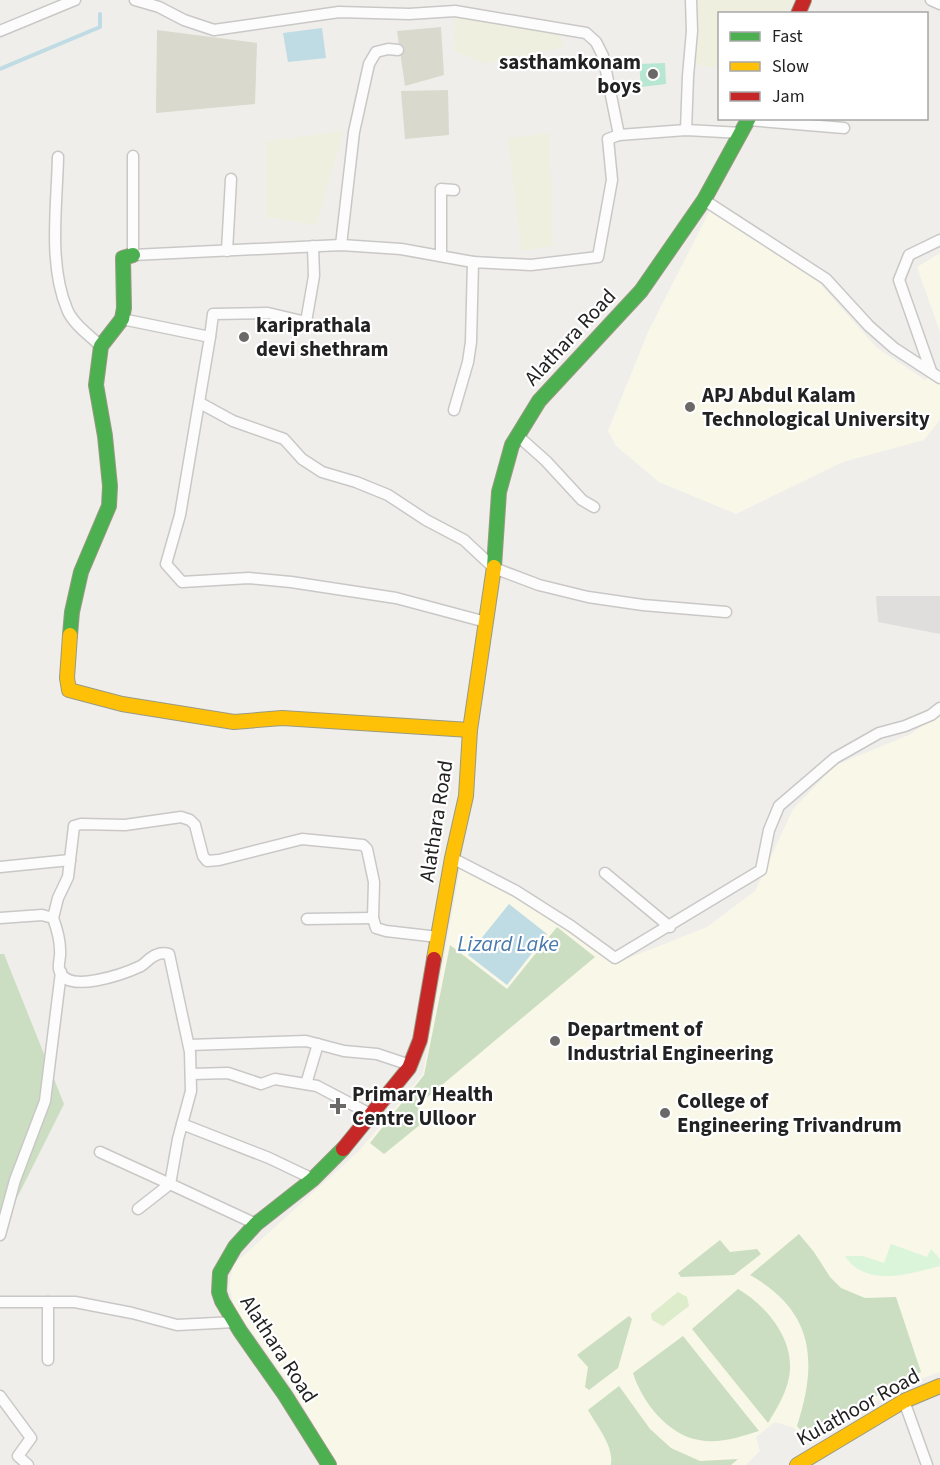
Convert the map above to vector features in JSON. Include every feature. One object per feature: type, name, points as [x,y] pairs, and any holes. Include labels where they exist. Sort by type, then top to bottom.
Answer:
[{"type":"street","points":[[0,31],[75,0]]},
{"type":"street","points":[[135,0],[159,7],[184,20],[214,30],[339,12],[409,14],[455,11],[586,33],[596,42],[603,56],[618,135]]},
{"type":"street","points":[[687,130],[692,31],[691,0]]},
{"type":"street","points":[[931,0],[940,4]]},
{"type":"street","points":[[341,245],[354,132],[369,64],[376,52],[388,49],[398,50]]},
{"type":"street","name":"Alathara Road","points":[[329,1465],[222,1300],[219,1292],[219,1277],[235,1246],[256,1224],[313,1179],[372,1115],[410,1065],[420,1040],[452,858],[466,796],[470,730],[494,568],[499,492],[512,445],[538,401],[641,291],[704,200],[748,120]]},
{"type":"street","points":[[759,120],[844,128]]},
{"type":"street","points":[[470,730],[282,718],[234,722],[122,704],[69,690],[67,678],[72,612],[81,572],[108,506],[110,486],[96,385],[101,346],[122,319],[124,308],[123,258],[133,255],[341,245],[401,249],[473,262],[531,265],[598,257],[612,180],[608,140],[618,135],[687,130],[742,133]]},
{"type":"street","points":[[133,156],[133,255]]},
{"type":"street","points":[[58,157],[54,247],[58,276],[67,311],[101,346]]},
{"type":"street","points":[[227,251],[231,179]]},
{"type":"street","points":[[441,256],[441,189],[454,190]]},
{"type":"street","points":[[704,200],[826,279],[869,326],[894,348],[936,375]]},
{"type":"street","points":[[936,375],[900,280],[909,255],[940,240]]},
{"type":"street","points":[[313,246],[314,276],[306,322],[268,313],[213,314],[180,515],[166,564],[182,582],[249,579],[291,582],[396,598],[486,622]]},
{"type":"street","points":[[454,410],[468,362],[471,342],[473,262]]},
{"type":"street","points":[[122,319],[210,337]]},
{"type":"street","points":[[200,404],[233,421],[284,439],[302,459],[322,472],[388,495],[426,520],[464,540],[494,568],[540,585],[588,597],[643,605],[726,612]]},
{"type":"street","points":[[518,436],[546,461],[582,500],[594,507]]},
{"type":"street","points":[[452,858],[516,891],[571,926],[615,958],[670,927],[761,870],[769,830],[779,806],[835,758],[879,733],[905,726],[931,715],[940,708]]},
{"type":"street","points":[[0,1235],[15,1180],[45,1101],[61,972],[59,934],[53,918],[58,898],[68,877],[74,826],[81,824],[125,825],[181,817],[190,820],[195,825],[203,856],[207,861],[302,839],[358,844],[367,849],[369,856],[374,882],[373,918],[376,928],[438,937]]},
{"type":"street","points":[[0,867],[70,860]]},
{"type":"street","points":[[605,873],[670,927]]},
{"type":"street","points":[[0,918],[42,915],[53,918]]},
{"type":"street","points":[[308,919],[373,918]]},
{"type":"street","points":[[61,972],[68,979],[82,983],[106,978],[142,965],[155,955],[170,954],[189,1045],[191,1091],[170,1184],[138,1209]]},
{"type":"street","points":[[189,1045],[306,1041],[344,1051],[377,1054],[410,1065]]},
{"type":"street","points":[[306,1084],[318,1044]]},
{"type":"street","points":[[191,1074],[228,1073],[261,1084],[274,1079],[317,1086],[372,1115]]},
{"type":"street","points":[[182,1124],[269,1158],[313,1179]]},
{"type":"street","points":[[100,1152],[256,1224]]},
{"type":"street","points":[[0,1302],[75,1302],[132,1313],[177,1325],[235,1322]]},
{"type":"street","points":[[48,1302],[48,1360]]},
{"type":"street","name":"Kulathoor Road","points":[[797,1465],[904,1401],[940,1386]]},
{"type":"street","points":[[0,1396],[31,1438],[18,1456],[28,1465]]},
{"type":"street","points":[[904,1401],[927,1465]]},
{"type":"shaded area","points":[[441,27],[444,75],[405,86],[397,31]]},
{"type":"shaded area","points":[[157,30],[257,43],[255,104],[156,113]]},
{"type":"shaded area","points":[[448,90],[449,135],[405,139],[401,91]]},
{"type":"shaded area","points":[[710,210],[814,277],[877,348],[925,380],[940,369],[940,420],[924,440],[843,462],[736,514],[659,482],[616,446],[608,431],[648,332]]},
{"type":"shaded area","points":[[940,253],[940,332],[917,267]]},
{"type":"shaded area","points":[[876,596],[940,596],[940,634],[878,622]]},
{"type":"shaded area","name":"College of Engineering Trivandrum","points":[[940,713],[940,1372],[917,1380],[805,1440],[792,1427],[775,1422],[756,1437],[760,1451],[746,1465],[337,1465],[293,1389],[234,1307],[229,1286],[233,1265],[359,1151],[423,1074],[460,868],[555,920],[614,964],[707,927],[755,891],[793,809],[836,765],[911,734]]},
{"type":"green space","points":[[691,0],[793,0],[787,12],[718,12],[718,69],[695,64]]},
{"type":"green space","points":[[455,17],[557,20],[564,47],[485,64],[454,51]]},
{"type":"green space","name":"sasthamkonam boys","points":[[665,63],[666,84],[641,87],[639,64]]},
{"type":"green space","points":[[344,131],[316,225],[266,217],[266,141]]},
{"type":"green space","points":[[550,133],[553,246],[521,251],[508,138]]},
{"type":"green space","points":[[557,927],[595,957],[418,1105],[421,1124],[384,1154],[370,1143],[424,1075],[450,945],[507,989]]},
{"type":"green space","points":[[0,954],[4,954],[64,1104],[0,1232]]},
{"type":"green space","points":[[799,1234],[830,1277],[841,1288],[865,1298],[896,1297],[921,1372],[804,1434],[797,1426],[808,1380],[808,1359],[799,1321],[771,1289],[750,1275]]},
{"type":"green space","points":[[720,1240],[730,1252],[757,1249],[761,1254],[734,1275],[681,1277],[678,1273]]},
{"type":"green space","points":[[891,1244],[927,1257],[931,1249],[940,1259],[940,1266],[902,1275],[876,1275],[854,1266],[845,1256],[863,1256],[884,1263]]},
{"type":"green space","points":[[738,1289],[757,1303],[774,1322],[786,1343],[789,1355],[790,1367],[786,1389],[768,1423],[692,1329]]},
{"type":"green space","points":[[678,1292],[687,1297],[689,1306],[663,1326],[652,1320],[651,1314]]},
{"type":"green space","points":[[629,1316],[632,1319],[618,1368],[589,1390],[585,1387],[588,1367],[577,1355]]},
{"type":"green space","points":[[683,1336],[759,1431],[737,1438],[699,1440],[677,1432],[650,1406],[633,1373]]},
{"type":"green space","points":[[619,1386],[650,1429],[671,1448],[700,1461],[738,1459],[731,1465],[611,1465],[607,1443],[588,1410]]},
{"type":"water","points":[[322,28],[326,58],[288,62],[283,33]]},
{"type":"water","name":"Lizard Lake","points":[[509,904],[547,934],[507,985],[468,955]]},
{"type":"waterway","points":[[0,69],[100,27],[100,14]]},
{"type":"traffic: fast","points":[[494,567],[499,492],[512,445],[539,401],[641,291],[704,200],[748,120]]},
{"type":"traffic: fast","points":[[70,635],[72,612],[81,572],[109,506],[110,486],[105,436],[96,385],[101,346],[122,319],[124,308],[123,258],[133,255]]},
{"type":"traffic: fast","points":[[329,1465],[285,1395],[240,1331],[219,1292],[220,1273],[235,1247],[256,1224],[312,1180],[343,1149]]},
{"type":"traffic: slow","points":[[434,959],[466,796],[470,730],[494,567]]},
{"type":"traffic: slow","points":[[70,635],[67,678],[69,690],[122,704],[234,722],[282,718],[470,730]]},
{"type":"traffic: slow","points":[[797,1465],[904,1401],[940,1386]]},
{"type":"traffic: jam","points":[[799,12],[804,0]]},
{"type":"traffic: jam","points":[[343,1149],[409,1068],[420,1040],[434,959]]},
{"type":"place","name":"sasthamkonam boys","points":[[653,74]]},
{"type":"place","name":"kariprathala devi shethram","points":[[244,337]]},
{"type":"place","name":"APJ Abdul Kalam Technological University","points":[[690,407]]},
{"type":"place","name":"Department of Industrial Engineering","points":[[555,1041]]},
{"type":"place","name":"Primary Health Centre Ulloor","points":[[338,1106]]},
{"type":"place","name":"College of Engineering Trivandrum","points":[[665,1113]]}]
